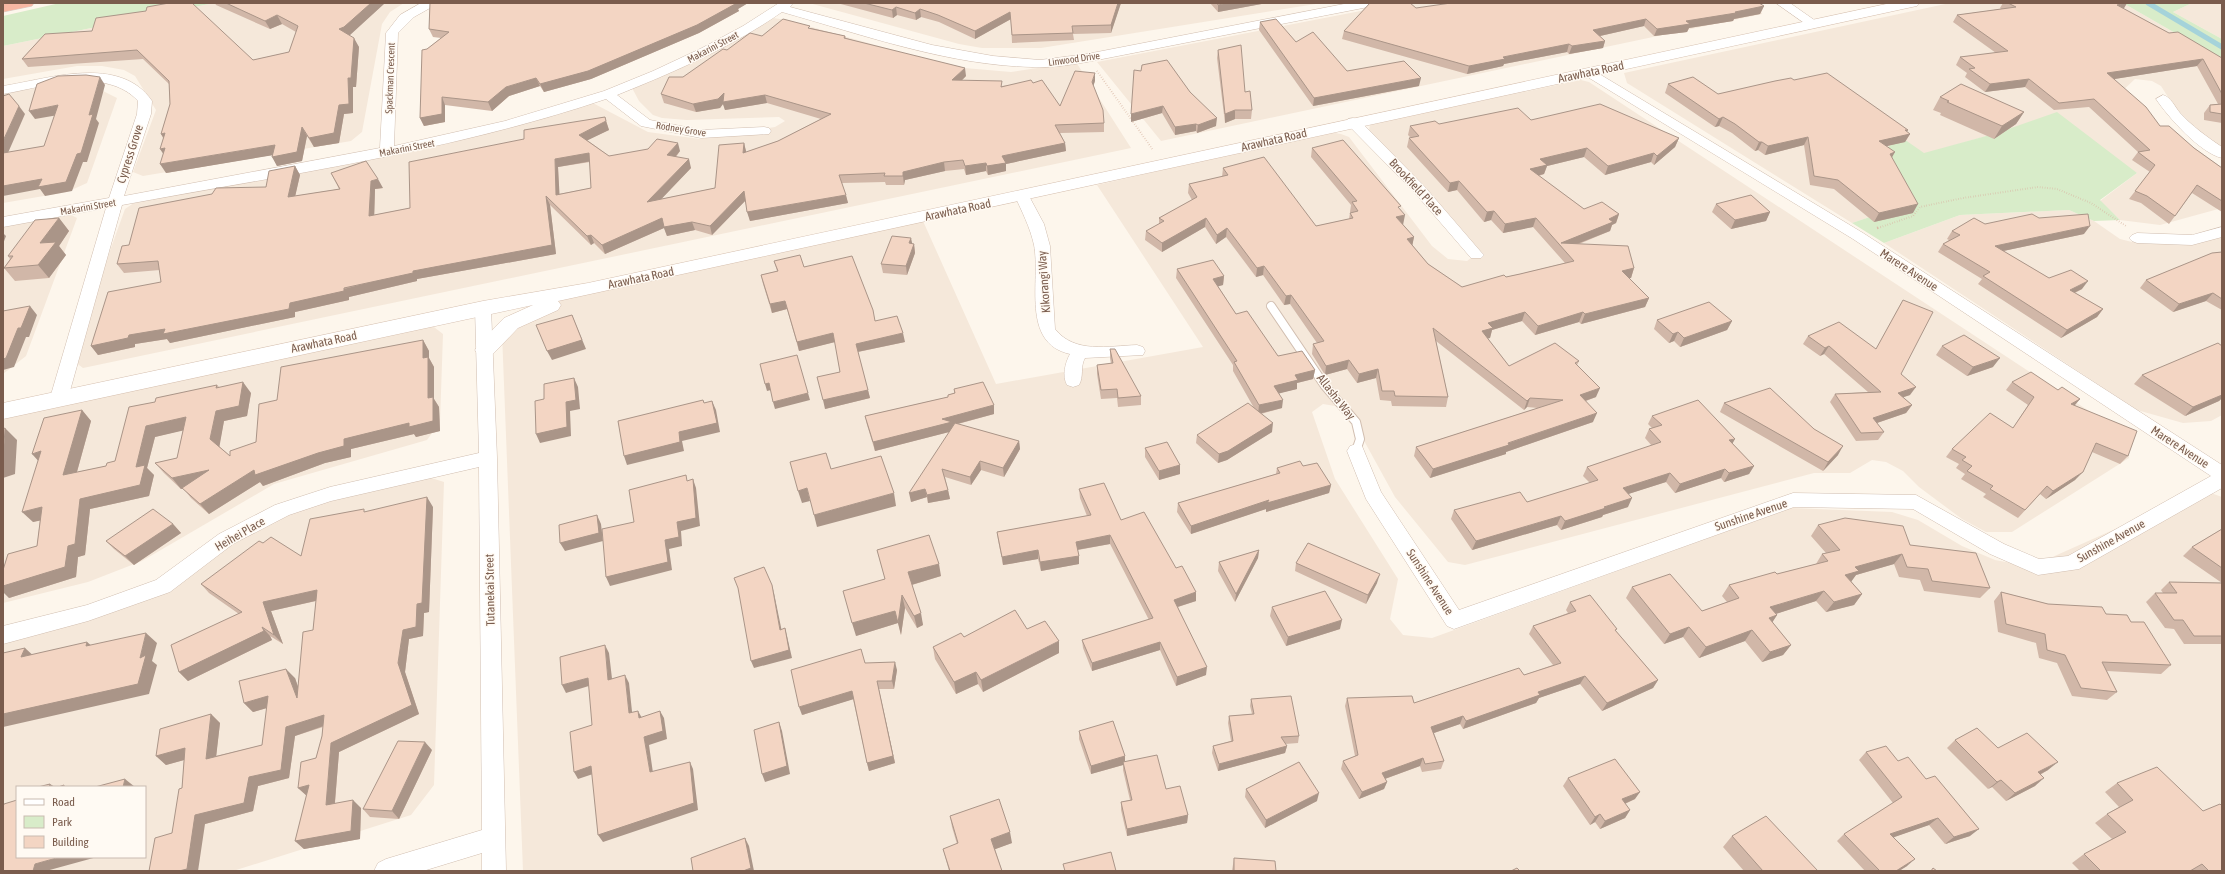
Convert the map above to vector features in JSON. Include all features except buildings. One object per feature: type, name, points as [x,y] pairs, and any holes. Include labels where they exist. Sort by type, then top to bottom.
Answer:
[{"type":"highway","points":[[3,8],[27,3]]},
{"type":"main road","name":"Arawhata Road","points":[[3,411],[483,308],[588,289],[1022,196],[1353,122],[1912,3]]},
{"type":"main road","points":[[485,350],[511,323],[588,289]]},
{"type":"street","name":"Spackman Crescent","points":[[387,152],[392,33],[402,18],[419,8],[432,3]]},
{"type":"street","name":"Linwood Drive","points":[[784,5],[945,53],[1024,63],[1047,63],[1087,58],[1368,3]]},
{"type":"street","points":[[1782,3],[1814,24]]},
{"type":"street","name":"Makarini Street","points":[[3,222],[387,152],[490,131],[608,94],[692,58],[730,38],[784,5]]},
{"type":"street","name":"Marere Avenue","points":[[1591,72],[1858,236],[2222,474]]},
{"type":"street","name":"Cypress Grove","points":[[3,90],[88,78],[115,80],[137,91],[145,101],[144,114],[115,202],[60,398]]},
{"type":"street","name":"Rodney Grove","points":[[608,94],[646,123],[701,134],[764,131]]},
{"type":"street","points":[[2163,99],[2170,111],[2183,125],[2222,154]]},
{"type":"street","name":"Brookfield Place","points":[[1353,122],[1420,190],[1476,255]]},
{"type":"street","name":"Kikorangi Way","points":[[1022,196],[1036,224],[1042,246],[1043,288],[1047,330],[1055,340],[1067,348],[1090,354],[1137,352]]},
{"type":"street","points":[[2143,238],[2192,240],[2222,232]]},
{"type":"street","name":"Tutanekai Street","points":[[483,308],[488,458],[494,871]]},
{"type":"street","points":[[1073,381],[1074,362],[1080,351]]},
{"type":"street","name":"Sunshine Avenue","points":[[1356,451],[1373,494],[1454,620],[1794,500],[1916,502],[1997,548],[2038,567],[2072,563],[2222,479]]},
{"type":"street","name":"Heihei Place","points":[[3,635],[88,613],[163,586],[226,539],[282,510],[330,494],[488,458]]},
{"type":"street","points":[[386,871],[493,838]]},
{"type":"lane","name":"Allasha Way","points":[[1271,306],[1325,386],[1356,422],[1360,435],[1356,451]]},
{"type":"path","points":[[1087,58],[1164,165]]},
{"type":"path","points":[[1858,236],[1913,216],[1920,207],[1963,198],[2038,187],[2057,189],[2091,203],[2143,238]]},
{"type":"shaded area","points":[[214,3],[404,3],[390,12],[382,24],[362,132],[351,141],[143,176],[133,172],[156,110],[135,76],[124,70],[102,66],[77,66],[3,79],[3,46]]},
{"type":"shaded area","points":[[809,3],[1322,3],[1041,48],[982,48],[959,44]]},
{"type":"shaded area","points":[[1402,3],[1753,3],[1759,7],[1762,14],[1161,141],[1097,62]]},
{"type":"shaded area","points":[[1950,3],[2123,3],[2222,60],[2222,149],[2195,130],[2175,108],[2161,86],[2152,81],[2135,79],[2117,96],[2222,208],[2160,225],[2120,220],[2100,201],[2137,173],[1997,133],[1924,154],[1900,207],[1852,223],[1627,83],[1624,73]]},
{"type":"shaded area","points":[[2192,3],[2222,3],[2222,39],[2173,12]]},
{"type":"shaded area","points":[[773,18],[787,20],[953,67],[1011,72],[1076,62],[1131,148],[83,368],[71,359],[125,209],[150,192],[527,121],[589,101],[648,132],[700,139],[775,127],[785,121],[779,117],[687,120],[662,118],[653,115],[639,101],[631,86]]},
{"type":"shaded area","points":[[1581,80],[1589,82],[2127,436],[2129,441],[2129,458],[2012,532],[1986,532],[1962,519],[1919,487],[1903,471],[1886,462],[1872,460],[1850,473],[1814,473],[1465,565],[1448,562],[1395,497],[1357,428],[1344,410],[1335,406],[1323,404],[1312,412],[1335,479],[1398,579],[1390,619],[1403,635],[1432,638],[1791,508],[1892,512],[1918,520],[1962,546],[1995,560],[2027,566],[2048,559],[2198,492],[2208,492],[2222,497],[2222,871],[523,871],[502,333],[546,303],[923,221],[996,384],[1203,347],[1097,185],[1329,132],[1341,134],[1349,137],[1432,246],[1448,259],[1467,261],[1476,254],[1369,131],[1370,124]]},
{"type":"shaded area","points":[[64,85],[95,87],[117,98],[87,183],[67,192],[3,203],[3,93]]},
{"type":"shaded area","points":[[58,208],[77,218],[26,356],[3,374],[3,219]]},
{"type":"shaded area","points":[[2069,210],[2094,221],[2120,239],[2132,242],[2181,238],[2222,228],[2222,415],[2211,421],[2183,423],[2137,410],[1884,243],[1960,215]]},
{"type":"shaded area","points":[[430,324],[443,334],[440,422],[427,440],[274,484],[142,561],[88,582],[3,603],[3,414]]},
{"type":"shaded area","points":[[425,476],[444,482],[434,785],[411,815],[233,871],[3,871],[3,636],[87,617],[191,566],[271,517]]},
{"type":"green space","points":[[60,3],[214,3],[3,46],[3,16]]},
{"type":"green space","points":[[2123,3],[2192,3],[2173,12],[2222,39],[2222,60]]},
{"type":"green space","points":[[2057,112],[2137,173],[2100,200],[2120,220],[2094,221],[2069,210],[1960,215],[1884,243],[1852,223],[1899,207],[1887,148],[1901,137],[1924,153],[1997,133]]},
{"type":"waterway","points":[[2148,3],[2222,47]]}]
